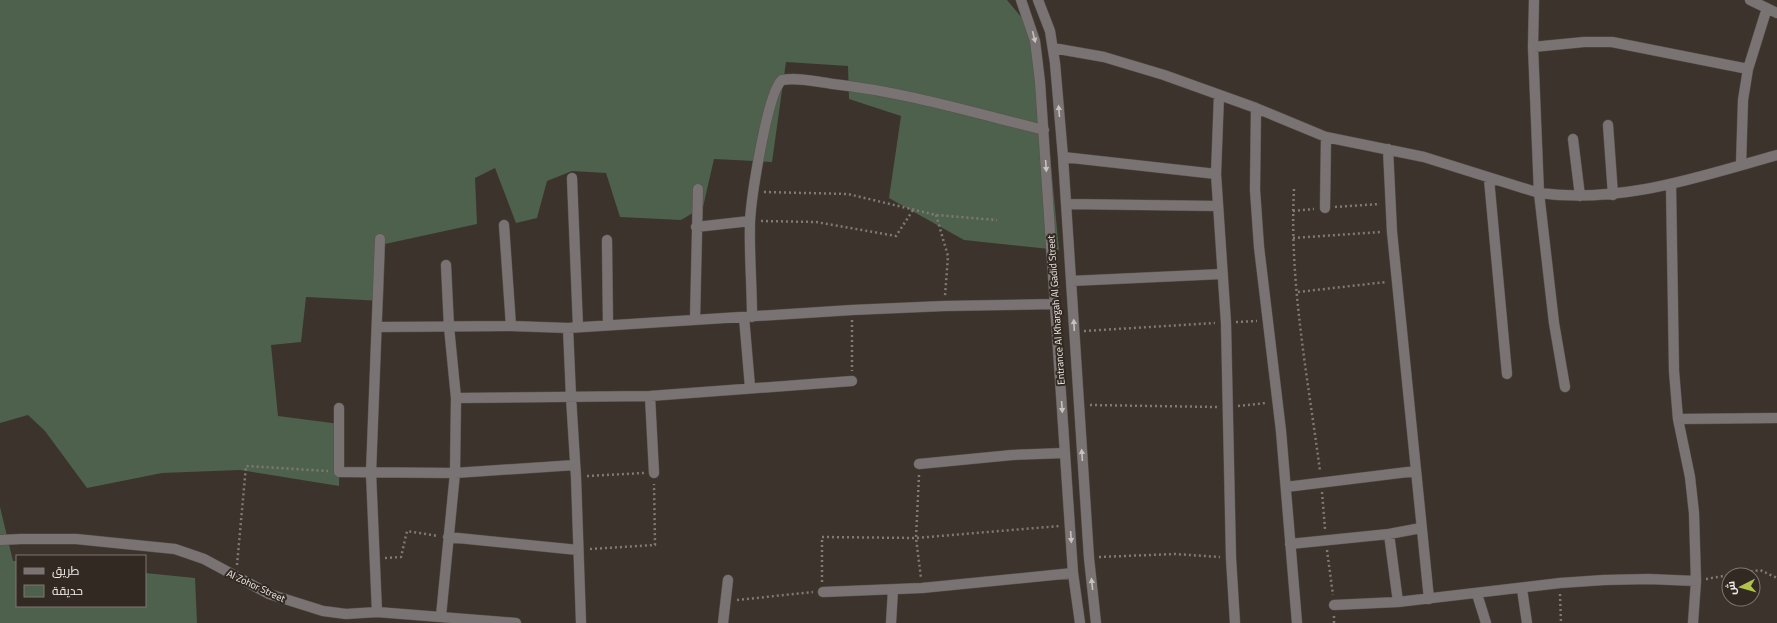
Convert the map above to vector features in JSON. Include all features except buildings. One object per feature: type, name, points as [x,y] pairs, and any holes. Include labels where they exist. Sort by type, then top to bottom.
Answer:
[{"type":"street","name":"Entrance Al Khargah Al Gadid Street","points":[[1021,0],[1035,41],[1044,130],[1073,573],[1080,623]]},
{"type":"street","name":"Entrance Al Khargah Al Gadid Street","points":[[1038,0],[1046,21],[1053,48],[1063,157],[1089,558],[1096,623]]},
{"type":"street","points":[[1534,0],[1533,47],[1539,193],[1554,323],[1565,387]]},
{"type":"street","points":[[1750,0],[1777,13]]},
{"type":"street","points":[[1741,165],[1743,100],[1748,69],[1767,8]]},
{"type":"street","points":[[1533,47],[1584,42],[1612,42],[1748,69]]},
{"type":"street","points":[[1053,48],[1104,57],[1164,75],[1256,108],[1326,137],[1424,157],[1489,179],[1539,193],[1580,196],[1613,195],[1709,176],[1777,155]]},
{"type":"street","points":[[750,387],[748,317],[750,222],[754,192],[770,109],[779,82],[787,79],[855,86],[918,99],[1044,130]]},
{"type":"street","points":[[1219,95],[1216,174],[1226,323],[1231,558],[1235,623]]},
{"type":"street","points":[[1256,108],[1256,212],[1266,320],[1286,487],[1297,623]]},
{"type":"street","points":[[1608,125],[1613,195]]},
{"type":"street","points":[[1325,208],[1326,137]]},
{"type":"street","points":[[1573,139],[1580,196]]},
{"type":"street","points":[[1388,149],[1390,203],[1396,281],[1429,599]]},
{"type":"street","points":[[1063,157],[1216,174]]},
{"type":"street","points":[[572,178],[573,328],[570,397],[576,466],[581,623]]},
{"type":"street","points":[[1489,179],[1507,374]]},
{"type":"street","points":[[1671,184],[1674,371],[1678,419],[1690,477],[1694,513],[1696,581],[1693,623]]},
{"type":"street","points":[[695,320],[698,189]]},
{"type":"street","points":[[1066,204],[1218,206]]},
{"type":"street","points":[[696,226],[750,222]]},
{"type":"street","points":[[504,225],[511,326]]},
{"type":"street","points":[[377,612],[371,473],[380,239]]},
{"type":"street","points":[[607,240],[608,325]]},
{"type":"street","points":[[441,616],[455,474],[456,398],[449,327],[446,265]]},
{"type":"street","points":[[1071,281],[1222,274]]},
{"type":"street","points":[[377,327],[511,326],[573,328],[852,310],[944,306],[1056,304]]},
{"type":"street","points":[[456,398],[650,396],[750,387],[852,381]]},
{"type":"street","points":[[650,396],[654,473]]},
{"type":"street","points":[[338,408],[338,472],[455,474],[576,466]]},
{"type":"street","points":[[1678,419],[1777,418]]},
{"type":"street","points":[[919,464],[1012,455],[1065,454]]},
{"type":"street","points":[[1286,487],[1416,471]]},
{"type":"street","points":[[1290,544],[1389,534],[1421,528]]},
{"type":"street","points":[[1389,534],[1398,602]]},
{"type":"street","points":[[448,537],[578,550]]},
{"type":"street","name":"Al Zohor Street","points":[[0,540],[76,539],[175,549],[204,559],[269,594],[323,611],[346,614],[377,612],[516,623]]},
{"type":"street","points":[[823,592],[922,588],[1073,573]]},
{"type":"street","points":[[1334,605],[1429,599],[1522,589],[1560,583],[1641,579],[1696,581]]},
{"type":"street","points":[[723,623],[728,580]]},
{"type":"street","points":[[1522,589],[1527,623]]},
{"type":"street","points":[[891,623],[893,590]]},
{"type":"street","points":[[1477,594],[1486,623]]},
{"type":"path","points":[[1294,189],[1293,238],[1298,292],[1322,482],[1326,541],[1334,605],[1334,623]]},
{"type":"path","points":[[754,192],[848,194],[936,215],[997,220]]},
{"type":"path","points":[[1293,211],[1390,203]]},
{"type":"path","points":[[750,222],[816,222],[896,236],[913,210]]},
{"type":"path","points":[[936,215],[948,256],[944,306]]},
{"type":"path","points":[[1293,238],[1392,232]]},
{"type":"path","points":[[1298,292],[1396,281]]},
{"type":"path","points":[[852,310],[852,381]]},
{"type":"path","points":[[1074,331],[1266,320]]},
{"type":"path","points":[[1079,405],[1228,407],[1277,402]]},
{"type":"path","points":[[919,464],[916,538],[922,588]]},
{"type":"path","points":[[236,577],[246,466],[338,472]]},
{"type":"path","points":[[576,477],[654,473],[655,545],[578,550]]},
{"type":"path","points":[[726,601],[782,594],[823,592],[822,537],[916,538],[1070,525]]},
{"type":"path","points":[[374,559],[401,557],[407,531],[448,537]]},
{"type":"path","points":[[1089,558],[1175,554],[1231,558]]},
{"type":"path","points":[[1761,570],[1777,578]]},
{"type":"path","points":[[1696,581],[1721,577]]},
{"type":"path","points":[[1560,583],[1561,623]]},
{"type":"green space","points":[[0,0],[1007,0],[1022,18],[1041,60],[1059,250],[964,240],[889,198],[901,116],[849,99],[848,66],[786,62],[772,162],[714,159],[703,207],[681,220],[620,217],[606,173],[572,171],[547,181],[537,218],[516,223],[495,168],[475,178],[477,224],[385,244],[383,301],[306,297],[301,342],[271,345],[278,416],[340,424],[339,486],[240,470],[162,473],[87,488],[45,431],[28,415],[0,423]]},
{"type":"green space","points":[[0,507],[13,561],[16,561],[16,607],[146,607],[146,573],[195,578],[197,623],[0,623]]}]
